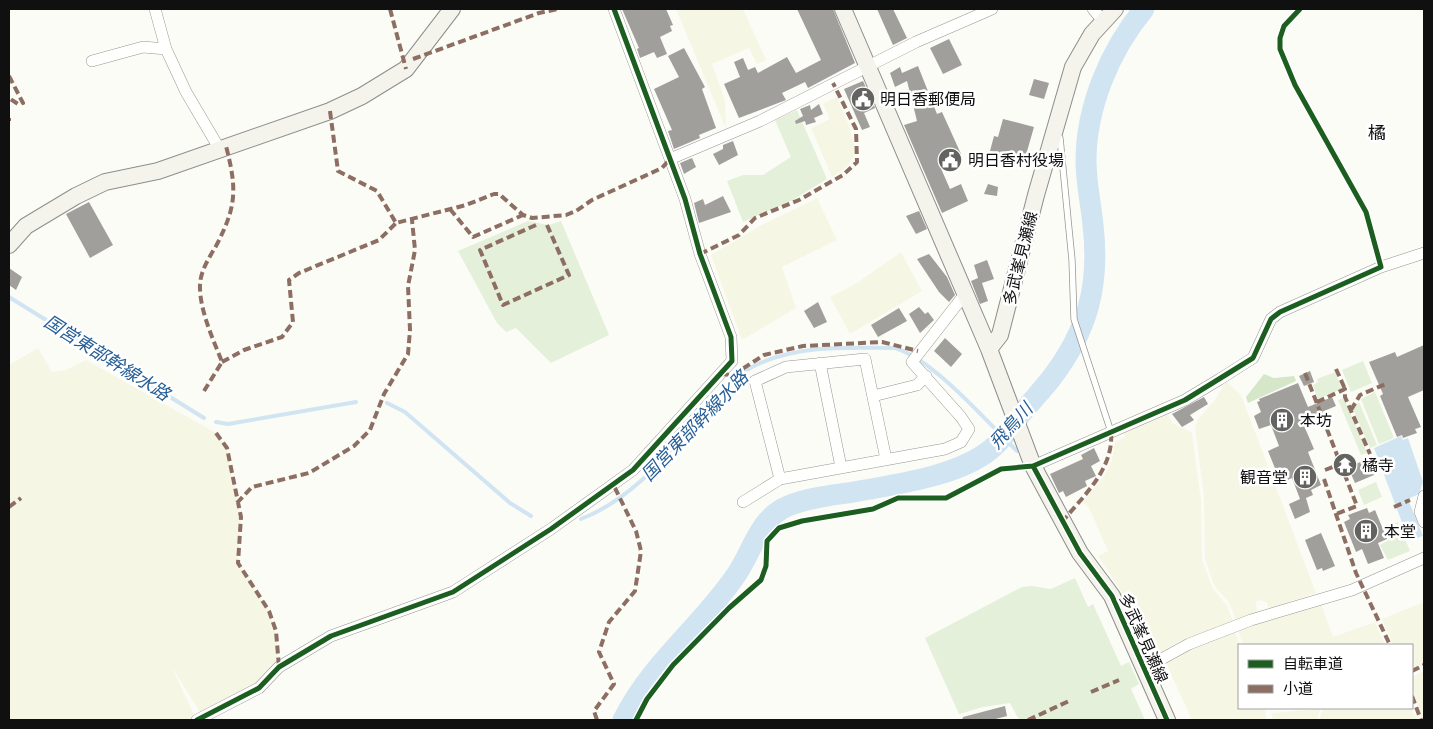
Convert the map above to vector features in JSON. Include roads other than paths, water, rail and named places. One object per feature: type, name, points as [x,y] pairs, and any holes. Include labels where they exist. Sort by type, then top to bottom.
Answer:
[{"type":"street","points":[[155,9],[166,49],[186,92],[220,148]]},
{"type":"street","points":[[9,245],[26,226],[76,196],[105,182],[158,171],[313,117],[362,96],[406,69],[452,9]]},
{"type":"street","points":[[197,720],[259,688],[279,668],[331,636],[453,592],[543,534],[633,470],[732,361],[731,337],[670,160],[614,9]]},
{"type":"street","points":[[843,9],[989,350]]},
{"type":"street","points":[[670,160],[760,121],[832,83],[869,68],[916,42],[992,9]]},
{"type":"street","points":[[1092,9],[1104,22]]},
{"type":"street","name":"多武峯見瀬線","points":[[1115,9],[1092,34],[1073,67],[1000,335],[989,350],[1033,466],[1080,553],[1112,596],[1167,720]]},
{"type":"street","points":[[92,61],[142,47],[166,49]]},
{"type":"street","points":[[1033,466],[1185,400],[1252,358],[1272,319],[1280,312],[1381,267],[1424,253]]},
{"type":"street","points":[[743,502],[780,479],[945,449],[961,442],[969,429],[926,376],[912,362],[918,351],[965,294]]},
{"type":"street","points":[[780,479],[755,381],[786,367],[865,359],[886,459]]},
{"type":"street","points":[[820,363],[841,467]]},
{"type":"street","points":[[873,396],[917,385],[926,376]]},
{"type":"street","points":[[1424,496],[1420,512],[1424,522]]},
{"type":"street","points":[[1145,668],[1189,644],[1251,620],[1352,590],[1424,558]]},
{"type":"lane","points":[[1054,134],[1060,138],[1072,260],[1075,323],[1111,432]]},
{"type":"water","points":[[1401,436],[1403,440],[1408,438],[1423,482],[1419,494],[1408,499],[1423,536],[1409,541],[1374,448]]},
{"type":"waterway","name":"飛鳥川","points":[[623,720],[634,700],[661,664],[706,614],[734,578],[769,519],[788,506],[807,500],[913,481],[963,466],[995,446],[1050,380],[1074,344],[1088,307],[1092,287],[1095,268],[1095,247],[1086,161],[1090,120],[1095,100],[1102,80],[1121,42],[1144,9]]},
{"type":"waterway","name":"国営東部幹線水路","points":[[9,297],[204,418]]},
{"type":"waterway","name":"国営東部幹線水路","points":[[581,519],[600,510],[635,486],[666,456],[725,390],[743,373],[773,358],[807,350],[895,348],[910,354],[959,393],[1017,451]]},
{"type":"waterway","name":"国営東部幹線水路","points":[[216,422],[228,424],[356,402]]},
{"type":"waterway","name":"国営東部幹線水路","points":[[387,403],[405,412],[510,503],[531,516]]},
{"type":"place","name":"明日香郵便局","points":[[863,99]]},
{"type":"place","name":"明日香村役場","points":[[950,160]]},
{"type":"place","name":"本坊","points":[[1282,420]]},
{"type":"place","name":"橘寺","points":[[1345,465]]},
{"type":"place","name":"観音堂","points":[[1305,477]]},
{"type":"place","name":"本堂","points":[[1366,531]]},
{"type":"district","name":"橘","points":[[1377,133]]}]
